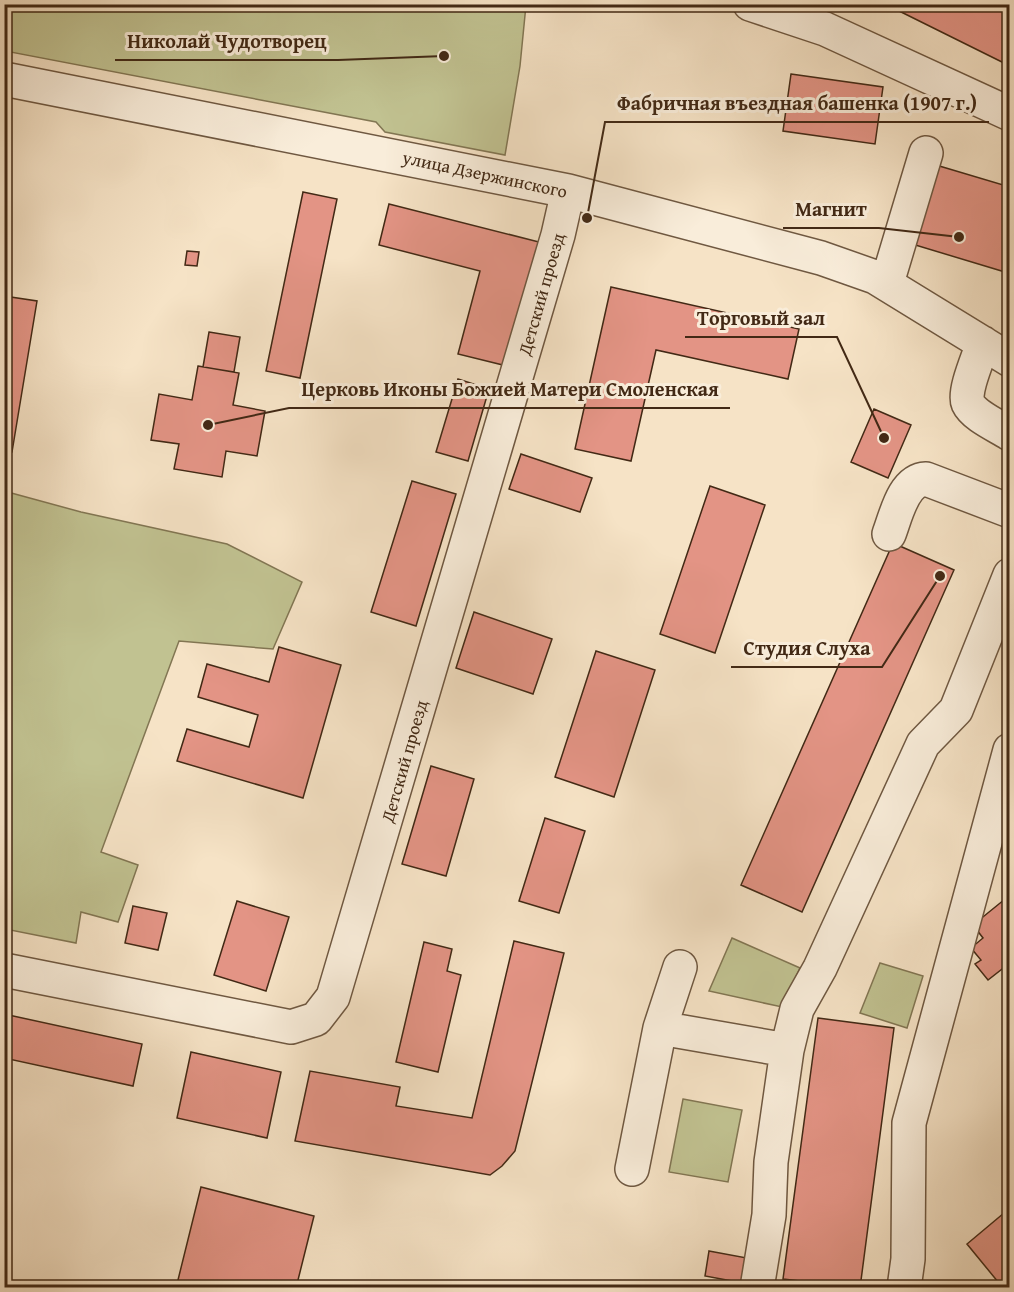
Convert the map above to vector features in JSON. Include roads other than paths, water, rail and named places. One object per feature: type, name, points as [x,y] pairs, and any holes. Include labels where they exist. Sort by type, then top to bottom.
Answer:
[{"type":"street","points":[[750,4],[825,29],[1010,114]]},
{"type":"street","name":"улица Дзержинского","points":[[4,79],[568,191],[821,258],[887,283],[996,352]]},
{"type":"street","points":[[887,283],[926,153]]},
{"type":"street","name":"Детский проезд","points":[[4,970],[291,1027],[316,1019],[333,997],[555,246],[568,191]]},
{"type":"street","points":[[996,352],[967,392],[967,402],[973,410],[1010,434]]},
{"type":"street","points":[[889,534],[909,486],[918,479],[926,478],[1010,511]]},
{"type":"street","points":[[757,1287],[769,1215],[771,1162],[787,1050],[797,1009],[820,968],[923,744],[956,710],[1010,575]]},
{"type":"street","points":[[904,1287],[908,1259],[909,1123],[1010,750]]},
{"type":"street","points":[[632,1169],[660,1028],[680,967]]},
{"type":"street","points":[[660,1028],[787,1050]]},
{"type":"place","name":"Николай Чудотворец","points":[[444,56]]},
{"type":"place","name":"Фабричная въездная башенка (1907 г.)","points":[[587,218]]},
{"type":"place","name":"Магнит","points":[[959,237]]},
{"type":"place","name":"Церковь Иконы Божией Матери Смоленская","points":[[208,425]]},
{"type":"place","name":"Торговый зал","points":[[884,438]]},
{"type":"place","name":"Студия Слуха","points":[[940,576]]}]
